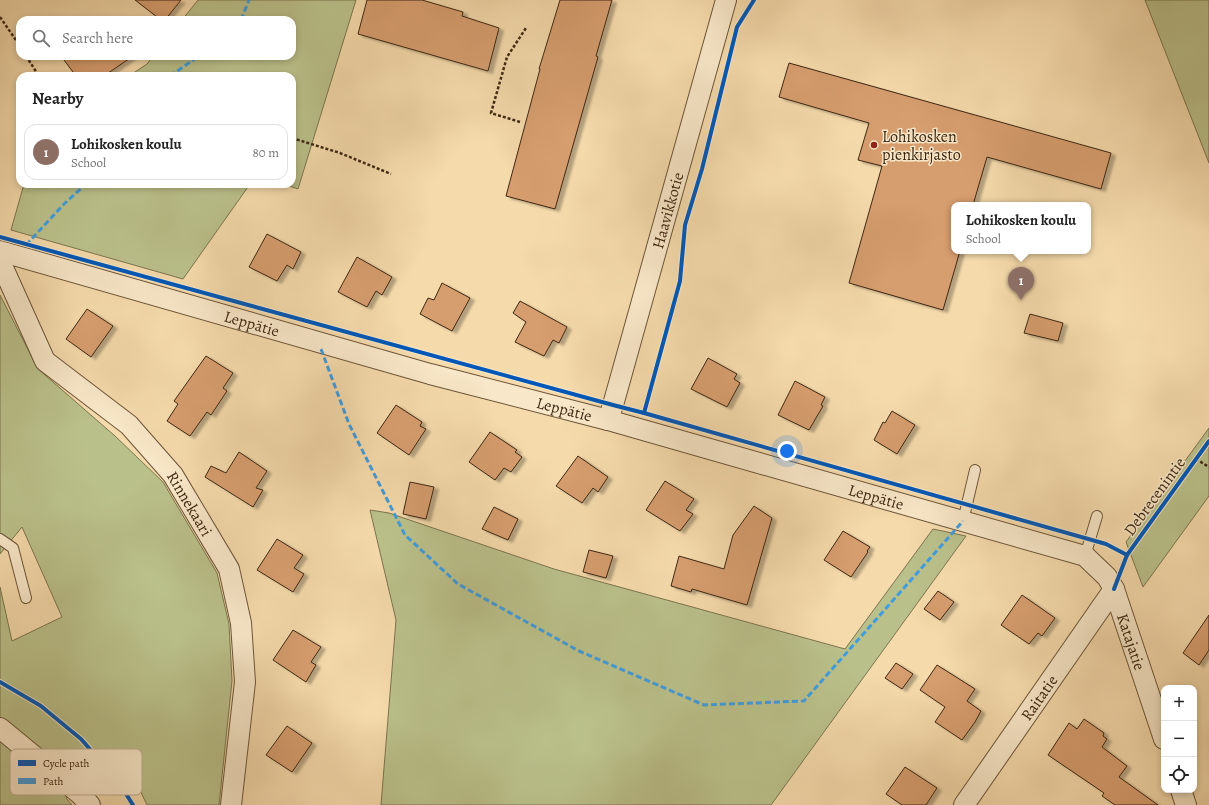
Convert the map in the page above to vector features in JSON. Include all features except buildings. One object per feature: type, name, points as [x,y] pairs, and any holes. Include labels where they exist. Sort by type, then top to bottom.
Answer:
[{"type":"street","name":"Haavikkotie","points":[[608,420],[726,0]]},
{"type":"street","name":"Leppätie","points":[[0,251],[430,374],[608,420],[1085,556],[1107,577],[1114,589]]},
{"type":"street","name":"Rinnekaari","points":[[0,261],[46,361],[128,425],[173,475],[228,568],[241,623],[245,682],[231,805]]},
{"type":"street","name":"Katajatie","points":[[1114,589],[1161,730]]},
{"type":"street","name":"Raitatie","points":[[964,805],[1114,589]]},
{"type":"street","points":[[0,728],[25,749]]},
{"type":"street","points":[[1182,793],[1186,805]]},
{"type":"street","points":[[81,795],[90,805]]},
{"type":"lane","points":[[962,521],[975,470]]},
{"type":"lane","points":[[1085,556],[1097,516]]},
{"type":"lane","points":[[0,539],[13,548],[26,598]]},
{"type":"path","points":[[0,17],[16,40]]},
{"type":"path","points":[[520,122],[491,113],[507,57],[526,28]]},
{"type":"path","points":[[29,60],[36,72]]},
{"type":"path","points":[[296,139],[340,154],[391,174]]},
{"type":"path","points":[[1196,458],[1209,468]]},
{"type":"green space","points":[[198,0],[356,0],[298,189],[295,188],[296,72],[135,72],[147,64],[150,60],[296,60],[296,16],[185,16]]},
{"type":"green space","points":[[1145,0],[1209,0],[1209,163]]},
{"type":"green space","points":[[23,188],[247,188],[183,279],[11,230]]},
{"type":"green space","points":[[0,295],[38,369],[115,436],[163,482],[217,573],[229,624],[232,681],[219,805],[147,805],[142,795],[142,749],[10,749],[10,795],[71,795],[66,798],[72,805],[0,805],[0,587],[12,641],[62,617],[22,527],[0,554]]},
{"type":"green space","points":[[1209,428],[1209,496],[1143,587],[1126,542]]},
{"type":"green space","points":[[370,510],[389,513],[554,569],[845,649],[933,529],[966,536],[771,805],[381,805],[396,620]]},
{"type":"marked path","points":[[243,16],[249,0]]},
{"type":"marked path","points":[[176,72],[193,60]]},
{"type":"marked path","points":[[26,245],[64,204],[82,188]]},
{"type":"marked path","points":[[321,349],[349,424],[405,535],[458,584],[579,651],[704,705],[804,701],[963,521]]},
{"type":"cycle path","points":[[644,413],[680,281],[685,225],[702,169],[737,27],[754,0]]},
{"type":"cycle path","points":[[0,237],[644,413],[1106,544],[1127,555]]},
{"type":"cycle path","name":"Debrecenintie","points":[[1114,589],[1127,555],[1209,441]]},
{"type":"cycle path","points":[[0,682],[41,706],[81,739],[90,749]]},
{"type":"cycle path","points":[[127,795],[133,805]]},
{"type":"place","name":"Lohikosken pienkirjasto","points":[[874,145]]},
{"type":"place","name":"Lohikosken koulu","points":[[1021,300]]}]
